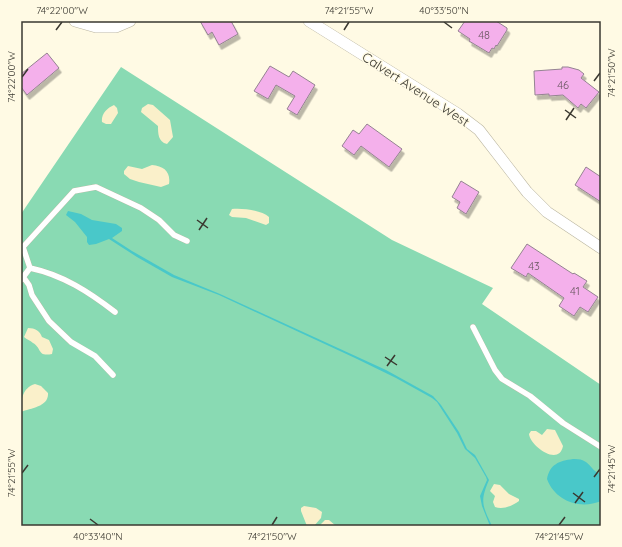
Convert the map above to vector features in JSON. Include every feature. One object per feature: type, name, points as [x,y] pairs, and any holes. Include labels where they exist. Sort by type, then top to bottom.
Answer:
[{"type":"street","points":[[75,21],[96,27],[116,27],[130,21]]},
{"type":"street","name":"Calvert Avenue West","points":[[309,21],[458,114],[478,130],[527,192],[547,212],[601,248]]},
{"type":"lane","points":[[30,268],[23,247],[74,191],[96,187],[141,208],[159,220],[174,235],[187,242]]},
{"type":"lane","points":[[30,268],[22,279],[29,284],[32,294],[49,321],[71,342],[94,356],[113,375]]},
{"type":"lane","points":[[30,268],[48,272],[74,284],[116,312]]},
{"type":"lane","points":[[473,327],[495,370],[502,379],[530,396],[563,423],[601,447]]},
{"type":"green space","points":[[121,67],[392,240],[493,288],[482,304],[601,385],[601,526],[21,526],[21,214]]},
{"type":"sand","points":[[148,104],[153,105],[170,120],[173,137],[167,144],[160,139],[158,134],[158,126],[141,112],[142,108]]},
{"type":"sand","points":[[114,105],[117,108],[118,113],[111,124],[102,122],[102,116]]},
{"type":"sand","points":[[152,165],[166,170],[169,176],[169,184],[161,187],[130,179],[124,174],[124,171],[128,166],[142,169]]},
{"type":"sand","points":[[232,209],[256,211],[269,217],[269,223],[266,225],[246,218],[232,217],[229,215]]},
{"type":"sand","points":[[28,328],[37,330],[42,337],[49,340],[53,349],[52,354],[47,355],[42,353],[36,345],[24,337]]},
{"type":"sand","points":[[35,384],[41,386],[48,393],[48,398],[43,404],[21,412],[21,403],[25,391],[27,388]]},
{"type":"sand","points":[[547,429],[555,430],[563,446],[560,452],[556,455],[551,455],[539,449],[534,444],[529,434],[531,431],[536,431],[542,435]]},
{"type":"sand","points":[[494,484],[500,485],[509,494],[519,499],[519,501],[507,507],[495,507],[493,502],[495,496],[490,491]]},
{"type":"sand","points":[[304,506],[316,508],[322,512],[321,518],[314,526],[307,526],[301,511],[301,508]]},
{"type":"sand","points":[[325,520],[329,520],[336,526],[319,526]]},
{"type":"water","points":[[68,211],[81,214],[92,220],[116,224],[122,228],[122,231],[112,238],[174,275],[220,294],[386,370],[433,396],[441,405],[459,432],[467,449],[475,455],[489,480],[484,493],[483,503],[492,526],[490,526],[482,506],[480,496],[487,480],[486,477],[475,458],[465,449],[457,433],[437,402],[432,398],[355,358],[219,295],[172,277],[109,239],[89,245],[87,242],[87,237],[75,222],[66,215]]},
{"type":"water","points":[[573,459],[584,461],[595,471],[601,473],[601,501],[593,504],[577,504],[569,502],[556,493],[551,487],[547,479],[550,470],[559,462]]},
{"type":"building","points":[[200,21],[231,21],[238,34],[219,45],[212,32],[208,35]]},
{"type":"building","points":[[465,21],[496,21],[507,28],[507,30],[497,46],[496,45],[494,49],[492,48],[489,53],[469,41],[470,39],[458,31]]},
{"type":"building","points":[[47,53],[59,68],[27,95],[21,87],[21,74]]},
{"type":"building","points":[[270,66],[289,77],[293,71],[315,85],[297,115],[287,109],[295,96],[276,85],[268,99],[254,91]]},
{"type":"building","points":[[562,67],[579,70],[584,74],[581,78],[599,92],[586,108],[581,104],[578,108],[563,95],[535,95],[534,71],[562,69]]},
{"type":"building","points":[[367,124],[402,149],[389,167],[361,146],[354,155],[342,146],[353,130],[359,134]]},
{"type":"building","points":[[586,167],[601,177],[601,202],[575,185]]},
{"type":"building","points":[[461,181],[479,192],[466,214],[457,208],[460,202],[452,197]]},
{"type":"building","points":[[527,244],[573,274],[574,273],[587,281],[583,287],[598,297],[588,312],[580,307],[574,316],[559,306],[564,298],[528,273],[526,277],[511,268]]}]
